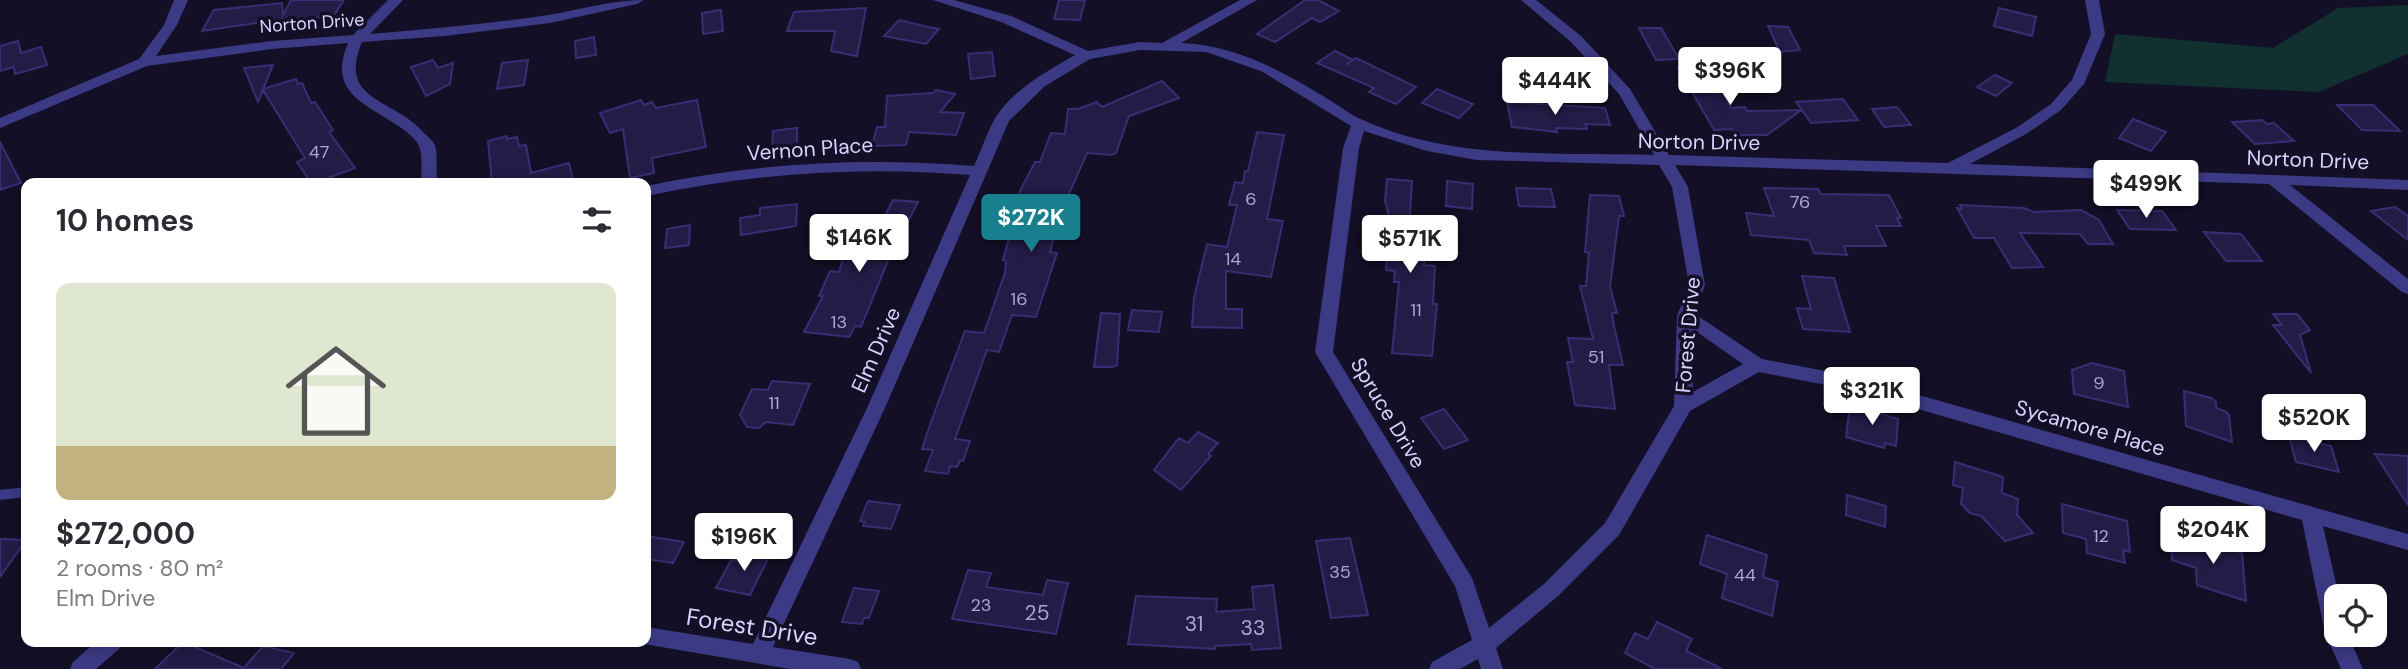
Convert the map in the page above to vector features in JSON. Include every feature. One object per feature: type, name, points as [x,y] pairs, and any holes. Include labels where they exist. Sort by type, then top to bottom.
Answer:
[{"type":"street","points":[[144,62],[170,27],[181,0]]},
{"type":"street","points":[[396,0],[356,40],[348,59],[347,74],[352,88],[412,128],[427,145],[429,178]]},
{"type":"street","name":"Norton Drive","points":[[0,123],[144,62],[272,45],[356,40],[550,19],[637,0]]},
{"type":"street","points":[[940,0],[1006,19],[1086,55]]},
{"type":"street","points":[[1167,45],[1250,0]]},
{"type":"street","name":"Forest Drive","points":[[1440,669],[1485,644],[1551,590],[1612,528],[1683,406],[1686,316],[1697,285],[1680,187],[1625,92],[1603,65],[1556,21],[1528,0]]},
{"type":"street","points":[[1951,168],[2021,131],[2056,107],[2079,82],[2098,34],[2092,0]]},
{"type":"street","name":"Norton Drive","points":[[1086,55],[1127,47],[1167,45],[1207,48],[1266,68],[1359,124],[1432,148],[1477,155],[1951,168],[2408,185]]},
{"type":"street","name":"Elm Drive","points":[[758,655],[876,408],[1002,120],[1016,102],[1050,76],[1086,55]]},
{"type":"street","name":"Spruce Drive","points":[[1359,124],[1351,148],[1324,352],[1465,584],[1492,669]]},
{"type":"street","name":"Vernon Place","points":[[651,190],[706,180],[799,169],[882,165],[979,171]]},
{"type":"street","points":[[2274,180],[2408,288]]},
{"type":"street","name":"Sycamore Place","points":[[1686,316],[1757,365],[1853,383],[2408,542]]},
{"type":"street","points":[[1683,406],[1757,365]]},
{"type":"street","points":[[2311,515],[2326,584]]},
{"type":"street","name":"Forest Drive","points":[[651,637],[850,669]]},
{"type":"street","points":[[81,669],[105,647]]},
{"type":"street","points":[[2343,647],[2352,669]]},
{"type":"lane","points":[[0,495],[21,493]]},
{"type":"green space","points":[[2408,5],[2408,54],[2319,92],[2105,82],[2115,34],[2273,48],[2338,8]]},
{"type":"building","points":[[291,0],[344,0],[333,17],[283,19],[202,31],[214,10],[282,3],[283,15]]},
{"type":"building","points":[[1059,0],[1085,0],[1080,20],[1054,19]]},
{"type":"building","points":[[1305,0],[1318,0],[1339,11],[1320,22],[1312,18],[1275,42],[1257,34]]},
{"type":"building","points":[[866,8],[857,56],[831,51],[835,31],[787,31],[794,12]]},
{"type":"building","points":[[1999,8],[2036,17],[2032,36],[1994,26]]},
{"type":"building","points":[[721,10],[723,31],[703,34],[702,13]]},
{"type":"building","points":[[899,20],[939,29],[926,44],[884,36]]},
{"type":"building","points":[[1768,26],[1788,27],[1800,50],[1780,52]]},
{"type":"building","points":[[1639,28],[1661,28],[1679,59],[1656,60]]},
{"type":"building","points":[[594,37],[596,55],[576,58],[575,41]]},
{"type":"building","points":[[18,41],[21,53],[41,47],[47,65],[15,74],[14,67],[0,71],[0,46]]},
{"type":"building","points":[[1335,51],[1353,60],[1346,65],[1356,58],[1416,87],[1396,104],[1369,92],[1374,88],[1317,63]]},
{"type":"building","points":[[992,52],[995,76],[971,79],[968,54]]},
{"type":"building","points":[[433,60],[438,68],[453,63],[450,84],[426,96],[411,67]]},
{"type":"building","points":[[528,60],[524,85],[497,89],[502,63]]},
{"type":"building","points":[[273,65],[263,89],[296,79],[298,84],[302,83],[311,103],[315,102],[333,130],[329,132],[355,168],[328,178],[308,178],[297,162],[305,158],[263,90],[258,102],[244,68]]},
{"type":"building","points":[[1709,67],[1731,108],[1745,107],[1747,111],[1801,110],[1767,135],[1735,135],[1732,129],[1714,130],[1678,68]]},
{"type":"building","points":[[1995,75],[2012,83],[1996,96],[1977,87]]},
{"type":"building","points":[[1162,81],[1179,98],[1129,116],[1116,153],[1087,153],[1053,230],[1056,231],[1050,252],[1057,253],[1036,317],[1012,315],[999,352],[987,350],[955,439],[970,441],[963,461],[960,460],[957,467],[950,466],[948,474],[925,471],[933,450],[922,449],[932,419],[965,331],[984,333],[1005,273],[1006,261],[1003,260],[1012,227],[1009,227],[1020,191],[1035,162],[1040,162],[1051,133],[1065,134],[1068,109],[1078,109],[1097,102],[1102,107]]},
{"type":"building","points":[[1437,89],[1473,104],[1459,118],[1422,103]]},
{"type":"building","points":[[936,90],[955,94],[940,112],[964,113],[956,135],[909,132],[906,145],[872,146],[877,127],[885,127],[887,96],[933,93]]},
{"type":"building","points":[[1843,99],[1858,120],[1811,123],[1796,102]]},
{"type":"building","points":[[641,100],[644,105],[652,102],[656,108],[697,100],[706,147],[652,158],[654,173],[630,178],[623,129],[610,133],[600,113]]},
{"type":"building","points":[[1507,102],[1605,108],[1610,125],[1585,124],[1587,129],[1556,128],[1557,132],[1512,127]]},
{"type":"building","points":[[2337,105],[2373,105],[2400,131],[2362,130]]},
{"type":"building","points":[[1897,107],[1911,125],[1884,127],[1872,109]]},
{"type":"building","points":[[2133,119],[2166,132],[2151,151],[2119,138]]},
{"type":"building","points":[[2262,120],[2267,124],[2274,123],[2294,141],[2255,144],[2232,122]]},
{"type":"building","points":[[797,128],[797,147],[772,150],[773,131]]},
{"type":"building","points":[[1257,132],[1284,135],[1267,219],[1283,221],[1271,277],[1226,271],[1226,309],[1242,309],[1242,328],[1192,327],[1194,298],[1207,244],[1227,247],[1237,205],[1229,205],[1235,182],[1243,183]]},
{"type":"building","points":[[507,136],[507,139],[517,137],[519,146],[526,145],[531,173],[569,163],[573,178],[491,178],[488,141]]},
{"type":"building","points":[[0,142],[21,183],[0,190]]},
{"type":"building","points":[[1387,179],[1412,181],[1409,230],[1429,232],[1424,265],[1435,266],[1433,304],[1437,304],[1432,356],[1392,353],[1399,282],[1394,282],[1395,271],[1386,270],[1388,239],[1385,239],[1389,216],[1385,201]]},
{"type":"building","points":[[1447,181],[1473,184],[1472,209],[1446,206]]},
{"type":"building","points":[[1516,188],[1551,189],[1555,207],[1519,206]]},
{"type":"building","points":[[1764,188],[1818,189],[1821,194],[1889,195],[1901,218],[1897,218],[1901,226],[1876,226],[1886,246],[1844,246],[1847,255],[1814,253],[1809,240],[1751,235],[1746,213],[1774,216]]},
{"type":"building","points":[[1590,195],[1619,196],[1624,216],[1619,216],[1610,286],[1617,313],[1612,313],[1614,326],[1623,365],[1609,365],[1615,409],[1575,405],[1567,362],[1573,362],[1568,338],[1593,339],[1580,286],[1586,286],[1589,253],[1585,252]]},
{"type":"building","points":[[893,200],[918,202],[887,263],[861,327],[855,326],[849,337],[804,332],[823,296],[819,296],[830,271],[839,272],[853,226],[878,229]]},
{"type":"building","points":[[797,204],[796,226],[741,235],[740,218],[760,215],[760,208]]},
{"type":"building","points":[[1960,205],[2024,208],[2034,212],[2081,210],[2099,220],[2113,244],[2088,244],[2080,234],[2020,233],[2043,267],[2012,268],[1994,238],[1974,238],[1957,208],[1962,209]]},
{"type":"building","points":[[2395,207],[2408,216],[2408,240],[2371,211]]},
{"type":"building","points":[[2117,210],[2162,211],[2176,230],[2130,229]]},
{"type":"building","points":[[690,225],[689,245],[665,248],[667,229]]},
{"type":"building","points":[[2204,232],[2241,234],[2262,261],[2226,261]]},
{"type":"building","points":[[1802,276],[1834,278],[1850,332],[1803,329],[1797,308],[1811,309]]},
{"type":"building","points":[[1132,310],[1162,312],[1159,332],[1128,330]]},
{"type":"building","points":[[1101,313],[1120,314],[1117,365],[1112,367],[1094,367]]},
{"type":"building","points":[[2273,314],[2297,314],[2310,330],[2300,335],[2311,373],[2273,325],[2282,325]]},
{"type":"building","points":[[2092,363],[2124,371],[2128,407],[2074,394],[2072,370]]},
{"type":"building","points":[[772,381],[810,384],[793,425],[766,422],[759,428],[747,427],[740,415],[752,389],[768,390]]},
{"type":"building","points":[[2184,391],[2211,398],[2216,402],[2216,408],[2229,415],[2232,442],[2186,426]]},
{"type":"building","points":[[1850,405],[1898,419],[1896,446],[1885,443],[1884,448],[1846,437]]},
{"type":"building","points":[[1444,409],[1468,440],[1444,449],[1421,418]]},
{"type":"building","points":[[1198,432],[1218,443],[1208,454],[1211,456],[1181,490],[1154,470],[1179,438],[1188,443]]},
{"type":"building","points":[[2289,436],[2331,446],[2339,472],[2296,462]]},
{"type":"building","points":[[2375,454],[2408,456],[2408,505]]},
{"type":"building","points":[[1955,462],[2003,477],[2002,493],[2018,499],[2017,515],[2033,533],[2005,541],[1981,516],[1970,513],[1961,504],[1963,488],[1953,485]]},
{"type":"building","points":[[1847,495],[1886,506],[1885,527],[1846,515]]},
{"type":"building","points":[[868,501],[900,505],[891,529],[863,526],[865,522],[860,521]]},
{"type":"building","points":[[2062,504],[2127,521],[2130,552],[2123,550],[2125,563],[2087,553],[2086,539],[2063,533]]},
{"type":"building","points":[[1707,535],[1767,555],[1763,577],[1778,582],[1772,616],[1722,598],[1727,574],[1700,564]]},
{"type":"building","points":[[651,537],[684,542],[673,563],[651,560]]},
{"type":"building","points":[[2170,537],[2192,544],[2191,537],[2242,553],[2246,601],[2197,585],[2196,568],[2172,560]]},
{"type":"building","points":[[1350,538],[1368,615],[1331,618],[1316,541]]},
{"type":"building","points":[[0,539],[21,540],[21,547],[0,577]]},
{"type":"building","points":[[751,550],[771,553],[750,595],[716,588],[731,560],[737,560],[740,554],[749,555]]},
{"type":"building","points":[[968,570],[991,573],[986,587],[1043,595],[1047,580],[1068,583],[1056,634],[952,619]]},
{"type":"building","points":[[1273,585],[1281,648],[1252,650],[1251,644],[1215,646],[1215,649],[1128,644],[1136,596],[1217,599],[1216,612],[1254,609],[1252,587]]},
{"type":"building","points":[[854,588],[879,591],[869,618],[864,618],[862,624],[842,622]]},
{"type":"building","points":[[1657,622],[1692,639],[1686,651],[1722,669],[1655,669],[1625,653],[1635,633],[1648,639]]},
{"type":"building","points":[[178,647],[195,647],[244,668],[262,647],[294,653],[281,669],[155,669]]}]
